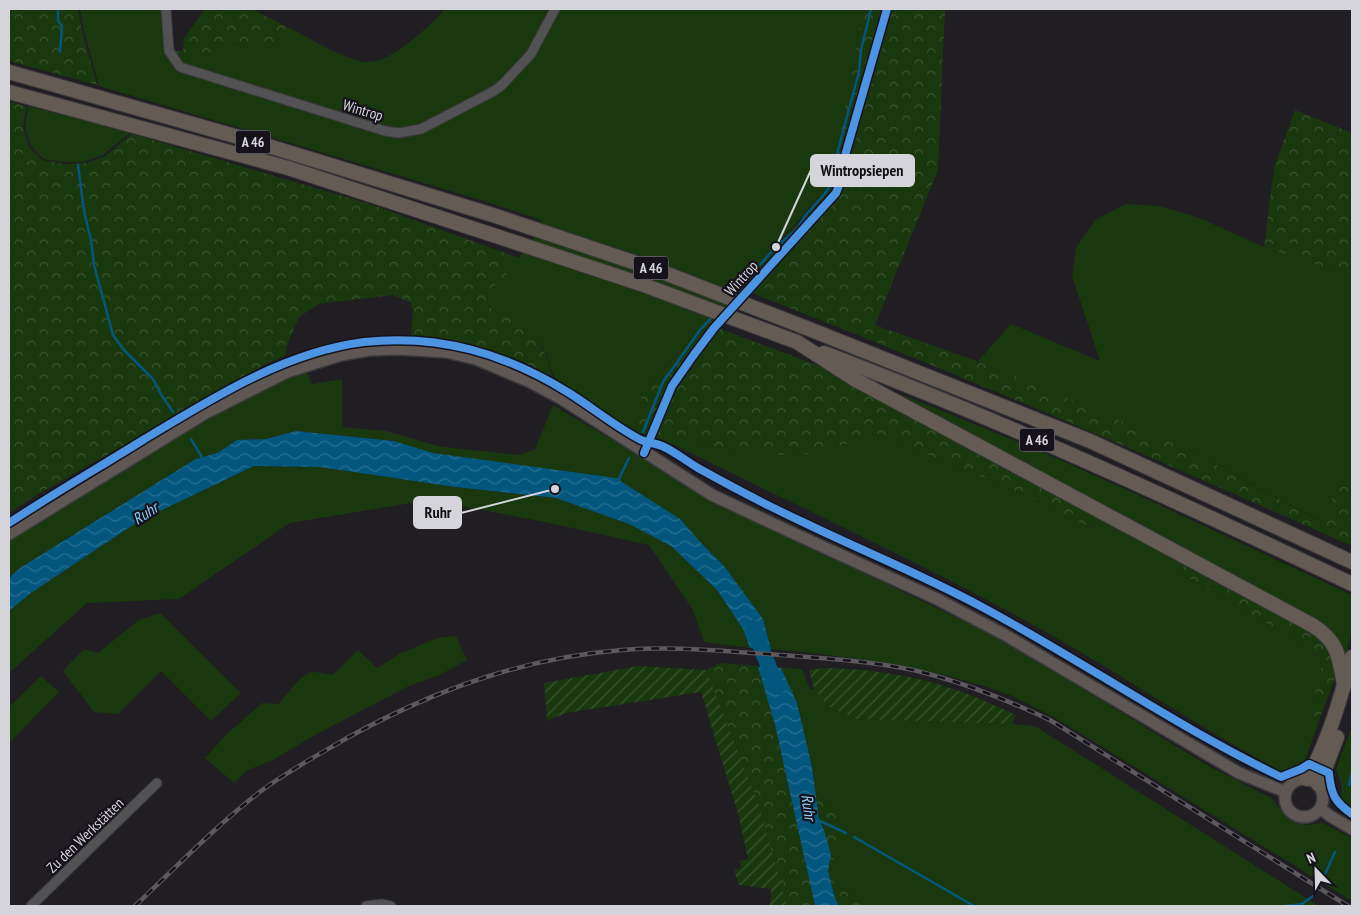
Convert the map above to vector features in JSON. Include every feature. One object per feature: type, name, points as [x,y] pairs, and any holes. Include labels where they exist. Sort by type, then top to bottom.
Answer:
[{"type":"highway","name":"A 46","points":[[9,72],[249,140],[496,216],[657,270],[804,326],[1090,441],[1352,562]]},
{"type":"highway","name":"A 46","points":[[9,92],[288,168],[641,284],[911,387],[1116,474],[1352,584]]},
{"type":"highway","points":[[797,342],[856,380],[1320,630],[1335,645],[1348,687]]},
{"type":"highway","points":[[1313,782],[1314,766],[1348,687],[1352,657]]},
{"type":"main road","points":[[9,534],[182,427],[243,393],[286,372],[341,355],[369,350],[422,349],[446,352],[476,359],[528,380],[562,399],[685,479],[740,509],[937,599],[1007,636],[1240,773],[1286,792]]},
{"type":"main road","points":[[1294,781],[1313,782],[1323,796],[1324,803],[1321,809],[1318,813],[1309,817],[1302,818],[1293,815],[1287,809],[1286,792],[1294,781]]},
{"type":"main road","points":[[1321,809],[1352,829]]},
{"type":"street","name":"Wintrop","points":[[166,9],[169,51],[180,67],[385,131],[398,133],[421,129],[502,86],[531,54],[555,9]]},
{"type":"street","name":"Wintrop","points":[[644,452],[672,386],[693,356],[714,328],[836,193],[887,9]]},
{"type":"street","name":"Zu den Werkstätten","points":[[31,906],[157,783]]},
{"type":"street","points":[[366,906],[382,904],[391,906]]},
{"type":"green space","points":[[9,9],[78,9],[97,85],[9,61]]},
{"type":"green space","points":[[80,9],[163,9],[171,64],[237,44],[281,49],[276,43],[287,27],[350,58],[368,62],[378,60],[399,50],[420,34],[445,9],[548,9],[527,53],[499,86],[415,126],[420,134],[498,95],[533,58],[556,9],[863,9],[842,129],[829,182],[824,192],[641,394],[640,415],[630,430],[588,405],[559,383],[538,341],[514,319],[496,312],[488,303],[486,296],[490,289],[500,282],[537,234],[541,220],[487,202],[99,86]]},
{"type":"green space","points":[[205,9],[252,9],[287,27],[277,42],[281,49],[237,44],[183,61],[174,51],[183,51],[184,38]]},
{"type":"green space","points":[[863,9],[945,9],[938,170],[875,325],[999,369],[1193,452],[1321,522],[1352,459],[1352,546],[1054,416],[904,353],[752,293],[721,329],[822,367],[1096,515],[1091,529],[1023,494],[877,434],[816,454],[773,455],[718,447],[679,437],[664,440],[630,430],[640,415],[641,394],[831,187]]},
{"type":"green space","points":[[9,102],[26,106],[23,128],[29,147],[42,160],[64,164],[85,163],[104,157],[132,134],[370,204],[519,258],[500,282],[490,289],[486,296],[488,303],[495,311],[516,319],[533,335],[545,353],[551,373],[564,388],[505,357],[467,344],[411,335],[413,311],[410,302],[392,295],[319,304],[299,317],[289,340],[285,356],[266,364],[28,500],[9,514]]},
{"type":"green space","points":[[28,106],[131,132],[103,155],[84,162],[43,159],[31,146],[25,127]]},
{"type":"green space","points":[[1295,110],[1352,133],[1352,277],[1264,247],[1274,168]]},
{"type":"green space","points":[[1126,204],[1159,206],[1197,217],[1264,247],[1352,277],[1352,459],[1322,522],[1193,452],[978,361],[1011,324],[1100,361],[1072,276],[1076,248],[1095,220]]},
{"type":"green space","points":[[306,371],[312,384],[342,379],[342,427],[386,431],[438,446],[520,455],[535,449],[553,405],[640,456],[796,540],[1005,641],[1207,765],[1273,799],[1285,816],[1305,825],[1323,823],[1352,838],[1352,901],[1052,716],[1013,696],[949,676],[890,664],[831,655],[771,649],[763,619],[725,567],[702,544],[394,441],[296,431],[266,439],[238,440],[219,452],[194,460],[20,568],[9,578],[9,541],[193,426],[257,392]]},
{"type":"green space","points":[[896,392],[1040,451],[1352,595],[1352,632],[1345,659],[1024,465]]},
{"type":"green space","points":[[877,434],[1023,494],[1091,529],[1096,515],[1186,562],[1180,573],[1309,648],[1322,664],[1309,717],[1319,721],[1305,761],[1282,772],[1015,615],[884,548],[664,440],[679,437],[718,447],[773,455],[815,454]]},
{"type":"green space","points":[[254,466],[321,467],[455,487],[556,498],[629,524],[671,546],[717,590],[743,629],[750,648],[704,642],[693,610],[649,545],[540,521],[430,500],[290,523],[179,599],[87,603],[9,673],[9,611],[31,593],[139,521]]},
{"type":"green space","points":[[1186,562],[1317,633],[1336,658],[1335,678],[1319,721],[1309,717],[1322,664],[1309,648],[1180,573]]},
{"type":"green space","points":[[160,613],[241,693],[211,721],[161,671],[118,714],[94,712],[63,671],[84,649],[98,653],[139,620]]},
{"type":"green space","points":[[456,636],[467,660],[440,675],[409,686],[315,735],[273,760],[248,770],[234,783],[205,758],[227,734],[262,703],[279,704],[294,685],[312,672],[333,675],[358,650],[377,668],[399,654],[437,638]]},
{"type":"green space","points":[[720,663],[785,668],[805,730],[812,762],[817,795],[833,806],[839,820],[840,841],[831,869],[835,886],[856,894],[863,906],[839,906],[835,898],[828,871],[831,854],[819,819],[812,767],[781,669],[758,667],[775,725],[815,906],[787,906],[706,670]]},
{"type":"green space","points":[[638,666],[706,670],[759,805],[787,906],[770,906],[771,889],[739,885],[734,870],[741,868],[740,861],[748,859],[739,817],[701,692],[566,713],[547,721],[544,683]]},
{"type":"green space","points":[[785,668],[802,669],[810,689],[814,689],[828,706],[855,719],[1035,726],[1319,906],[863,906],[856,894],[835,886],[831,869],[839,841],[833,806],[817,795],[805,730]]},
{"type":"green space","points":[[826,668],[881,672],[935,683],[1016,715],[1012,724],[855,719],[828,706],[814,689],[809,670]]},
{"type":"green space","points":[[41,676],[59,692],[9,743],[9,707]]},
{"type":"green space","points":[[1352,726],[1352,816],[1340,805],[1342,787],[1336,769]]},
{"type":"water","points":[[296,431],[394,441],[433,453],[616,478],[680,519],[725,567],[763,619],[771,649],[750,648],[743,629],[717,590],[671,546],[629,524],[556,498],[455,487],[320,467],[254,466],[139,521],[31,593],[9,611],[9,578],[20,568],[194,460],[219,452],[237,440],[266,439]]},
{"type":"water","points":[[758,667],[781,668],[797,703],[812,767],[819,819],[831,854],[828,871],[839,906],[815,906],[775,725]]},
{"type":"waterway","points":[[58,9],[58,21],[62,26],[60,52]]},
{"type":"waterway","points":[[733,294],[776,247],[797,229],[832,182],[838,150],[859,72],[861,50],[871,9]]},
{"type":"waterway","points":[[78,165],[94,265],[113,335],[124,350],[153,379],[173,412]]},
{"type":"waterway","points":[[643,432],[663,382],[700,330],[712,317]]},
{"type":"waterway","points":[[191,439],[203,459]]},
{"type":"waterway","points":[[618,481],[629,458]]},
{"type":"waterway","name":"Ruhr","points":[[753,628],[777,687]]},
{"type":"waterway","points":[[1349,785],[1352,772]]},
{"type":"waterway","points":[[818,820],[846,833]]},
{"type":"waterway","points":[[854,837],[974,906]]},
{"type":"waterway","points":[[1322,881],[1335,852]]},
{"type":"waterway","points":[[1285,906],[1302,904],[1313,896]]},
{"type":"railway","points":[[135,906],[212,832],[261,791],[303,763],[380,721],[446,691],[514,669],[585,654],[659,649],[695,649],[768,654],[877,664],[931,674],[982,691],[1050,720],[1348,906]]},
{"type":"cycle path","points":[[644,453],[672,386],[693,356],[714,328],[836,193],[887,9]]},
{"type":"cycle path","points":[[9,523],[195,409],[249,379],[305,356],[334,347],[392,340],[419,341],[471,349],[521,367],[545,379],[641,440],[666,448],[698,468],[766,504],[982,607],[1242,758],[1281,777],[1309,764],[1329,773],[1335,797],[1352,814]]},
{"type":"place","name":"Wintropsiepen","points":[[776,247]]},
{"type":"place","name":"Ruhr","points":[[555,489]]}]
